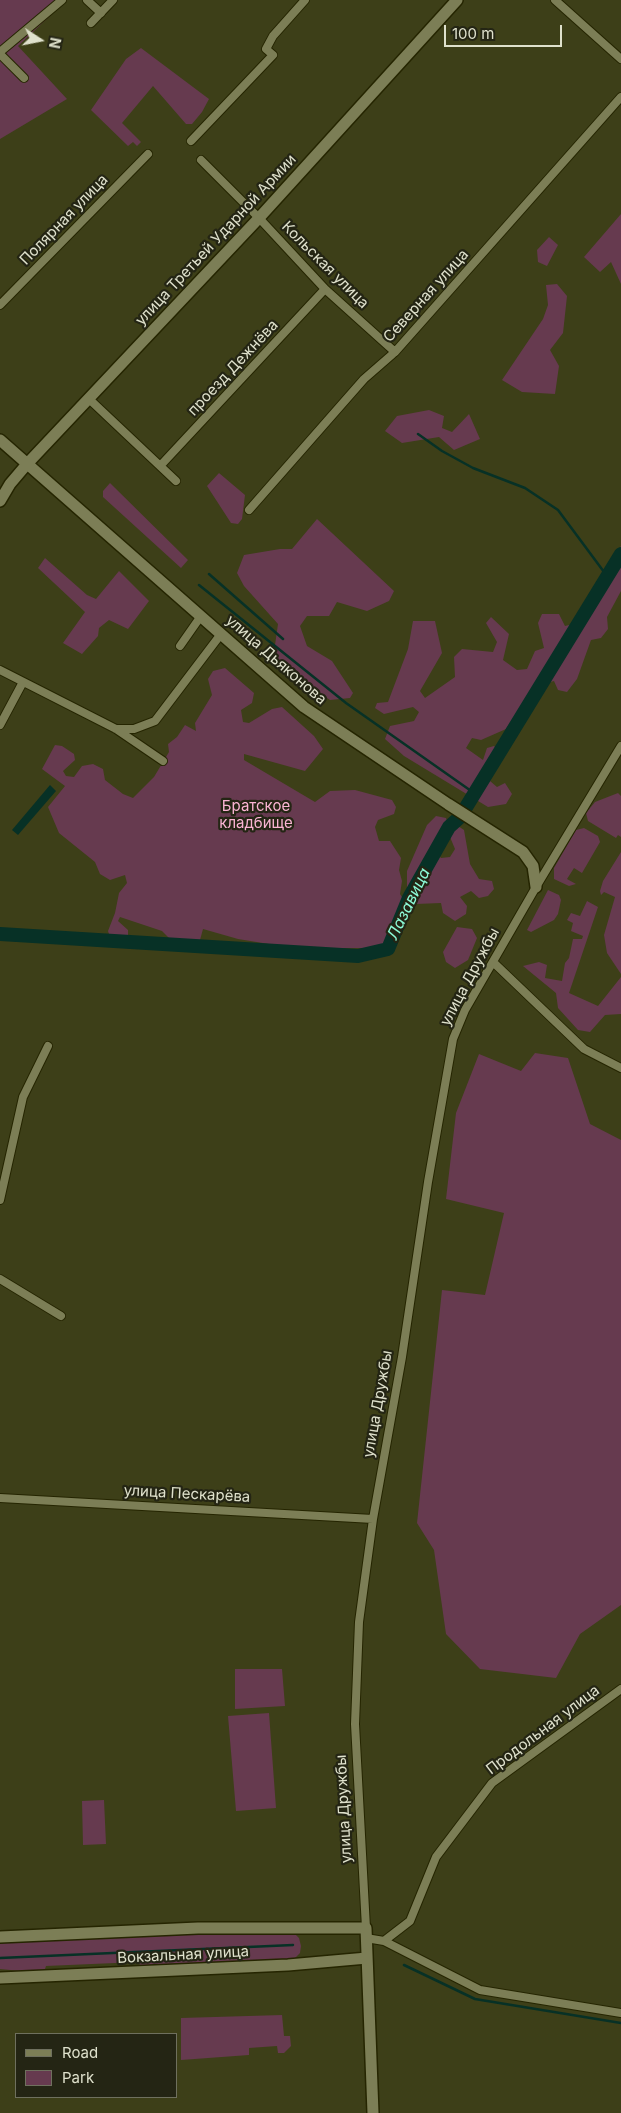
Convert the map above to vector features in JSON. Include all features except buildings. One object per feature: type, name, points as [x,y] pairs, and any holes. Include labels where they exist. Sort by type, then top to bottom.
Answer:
[{"type":"main road","name":"улица Третьей Ударной Армии","points":[[0,501],[27,464],[259,218],[457,0]]},
{"type":"main road","name":"улица Дьяконова","points":[[0,440],[304,707],[523,852],[533,866],[536,887]]},
{"type":"main road","name":"Вокзальная улица","points":[[0,1937],[198,1928],[366,1933]]},
{"type":"main road","name":"улица Дружбы","points":[[366,1933],[373,2113]]},
{"type":"main road","name":"Вокзальная улица","points":[[0,1978],[288,1965],[367,1958]]},
{"type":"street","points":[[24,78],[0,53],[62,0]]},
{"type":"street","points":[[87,0],[100,13]]},
{"type":"street","points":[[91,23],[113,0]]},
{"type":"street","points":[[191,141],[273,55],[266,49],[273,36],[306,0]]},
{"type":"street","points":[[555,0],[621,59]]},
{"type":"street","name":"Северная улица","points":[[249,510],[364,379],[396,352],[621,97]]},
{"type":"street","name":"Полярная улица","points":[[0,305],[148,154]]},
{"type":"street","name":"Кольская улица","points":[[200,160],[259,218],[325,289],[396,352]]},
{"type":"street","name":"проезд Дежнёва","points":[[161,465],[325,289]]},
{"type":"street","points":[[88,398],[176,481]]},
{"type":"street","points":[[180,646],[201,616]]},
{"type":"street","points":[[116,729],[134,729],[155,721],[221,634]]},
{"type":"street","points":[[0,670],[116,729],[163,761]]},
{"type":"street","points":[[0,725],[23,682]]},
{"type":"street","name":"улица Дружбы","points":[[366,1933],[355,1724],[360,1622],[373,1519],[402,1357],[428,1182],[454,1038],[465,1010],[621,746]]},
{"type":"street","points":[[493,962],[584,1049],[621,1068]]},
{"type":"street","points":[[0,1200],[15,1123],[23,1097],[48,1046]]},
{"type":"street","points":[[0,1279],[61,1316]]},
{"type":"street","name":"улица Пескарёва","points":[[0,1498],[373,1519]]},
{"type":"street","name":"Продольная улица","points":[[384,1941],[410,1921],[436,1857],[492,1784],[621,1689]]},
{"type":"street","name":"Вокзальная улица","points":[[366,1933],[480,1990],[621,2013]]},
{"type":"green space","points":[[0,0],[67,0],[18,46],[67,99],[0,139]]},
{"type":"green space","points":[[141,48],[209,99],[202,112],[192,124],[186,124],[153,86],[122,123],[141,142],[137,146],[133,142],[128,146],[91,110],[126,59]]},
{"type":"green space","points":[[621,214],[621,284],[611,262],[600,272],[584,257]]},
{"type":"green space","points":[[549,237],[558,245],[547,266],[538,262],[537,250]]},
{"type":"green space","points":[[557,284],[567,296],[563,333],[550,350],[559,366],[555,394],[522,392],[502,380],[543,319],[548,305],[546,285]]},
{"type":"green space","points":[[429,410],[444,416],[442,428],[452,432],[469,414],[480,439],[454,450],[439,437],[402,443],[385,431],[397,416]]},
{"type":"green space","points":[[219,473],[245,495],[242,519],[238,524],[231,523],[207,486]]},
{"type":"green space","points":[[110,483],[188,560],[181,568],[103,497],[103,491]]},
{"type":"green space","points":[[317,519],[394,591],[389,601],[367,611],[337,602],[329,616],[307,616],[300,626],[307,646],[332,661],[353,693],[350,698],[330,700],[276,664],[274,652],[278,624],[244,586],[237,573],[244,555],[292,549]]},
{"type":"green space","points":[[621,546],[621,591],[607,617],[608,629],[601,638],[591,640],[577,679],[567,692],[558,690],[554,681],[535,686],[506,729],[481,740],[472,738],[466,748],[483,760],[487,748],[494,746],[501,752],[490,781],[497,787],[505,783],[512,794],[506,804],[488,807],[404,756],[385,739],[390,726],[414,721],[419,712],[413,707],[384,714],[375,708],[377,703],[388,702],[408,649],[413,621],[435,621],[442,653],[420,691],[425,698],[455,677],[454,657],[462,649],[493,652],[497,642],[486,623],[491,617],[509,634],[503,660],[517,670],[527,669],[535,651],[544,648],[538,623],[542,614],[559,614],[565,626],[574,624]]},
{"type":"green space","points":[[45,558],[87,595],[96,599],[119,571],[149,601],[128,629],[109,620],[99,628],[98,636],[82,654],[63,643],[85,612],[38,568]]},
{"type":"green space","name":"Братское кладбище","points":[[225,668],[254,693],[252,703],[241,710],[243,722],[249,723],[272,709],[282,707],[314,736],[323,749],[305,771],[244,754],[244,760],[315,802],[330,791],[355,790],[392,800],[396,807],[394,814],[378,820],[375,827],[379,841],[390,841],[401,858],[399,870],[402,881],[400,894],[405,902],[399,910],[383,948],[341,948],[331,954],[238,939],[203,929],[200,940],[194,944],[171,940],[162,931],[120,917],[118,921],[128,930],[128,938],[119,941],[110,937],[108,931],[115,913],[119,893],[127,883],[125,875],[110,880],[100,874],[95,862],[59,833],[48,807],[65,786],[42,769],[55,745],[62,746],[74,754],[75,760],[63,771],[66,776],[74,777],[82,766],[93,764],[103,769],[105,780],[123,794],[133,798],[154,777],[169,752],[168,744],[177,737],[185,725],[196,731],[195,723],[212,695],[208,679],[213,671]]},
{"type":"green space","points":[[618,793],[621,796],[621,837],[618,835],[616,838],[588,821],[586,813],[595,802]]},
{"type":"green space","points":[[436,816],[446,818],[448,824],[434,850],[441,858],[450,857],[455,849],[450,837],[451,829],[458,826],[464,830],[470,864],[479,879],[492,881],[494,889],[488,896],[479,898],[471,891],[460,897],[467,906],[466,914],[455,921],[443,913],[441,903],[416,904],[407,897],[407,871],[427,825]]},
{"type":"green space","points":[[584,828],[598,836],[600,842],[582,873],[574,868],[567,879],[576,884],[569,886],[554,879],[554,868],[576,830]]},
{"type":"green space","points":[[621,852],[621,974],[607,953],[604,935],[615,897],[604,892],[601,895],[600,891],[603,881]]},
{"type":"green space","points":[[548,890],[559,895],[561,900],[558,914],[554,920],[531,932],[527,930]]},
{"type":"green space","points":[[587,901],[598,907],[569,993],[598,1006],[621,977],[621,1014],[605,1015],[590,1032],[578,1030],[558,1008],[556,993],[523,966],[539,962],[547,965],[545,978],[562,981],[565,963],[569,958],[573,939],[582,939],[583,936],[571,931],[573,923],[567,920],[571,913],[580,916]]},
{"type":"green space","points":[[457,927],[472,929],[477,938],[468,960],[455,968],[446,962],[443,952]]},
{"type":"green space","points":[[535,1053],[568,1058],[590,1124],[621,1140],[621,1605],[580,1634],[556,1678],[480,1669],[446,1634],[434,1550],[417,1523],[442,1290],[485,1295],[504,1213],[446,1199],[456,1113],[479,1054],[521,1071]]},
{"type":"green space","points":[[235,1669],[282,1669],[285,1706],[235,1709]]},
{"type":"green space","points":[[269,1713],[276,1808],[236,1811],[228,1716]]},
{"type":"green space","points":[[104,1800],[106,1844],[83,1845],[82,1801]]},
{"type":"green space","points":[[286,1931],[294,1933],[299,1938],[301,1946],[300,1953],[294,1959],[287,1961],[142,1968],[138,1962],[46,1966],[44,1972],[0,1969],[0,1942]]},
{"type":"green space","points":[[282,2015],[284,2036],[290,2036],[291,2046],[284,2053],[278,2053],[277,2046],[249,2048],[249,2055],[181,2060],[181,2018]]},
{"type":"water","points":[[50,785],[56,791],[18,835],[12,830]]},
{"type":"waterway","points":[[418,434],[442,451],[473,468],[525,488],[558,510],[607,576]]},
{"type":"waterway","name":"Лазавица","points":[[0,934],[358,956],[388,949],[409,898],[449,827],[460,817],[621,554]]},
{"type":"waterway","points":[[209,574],[283,639]]},
{"type":"waterway","points":[[199,585],[346,703],[474,793]]},
{"type":"waterway","points":[[0,1958],[293,1945]]},
{"type":"waterway","points":[[404,1965],[475,1999],[621,2023]]}]
